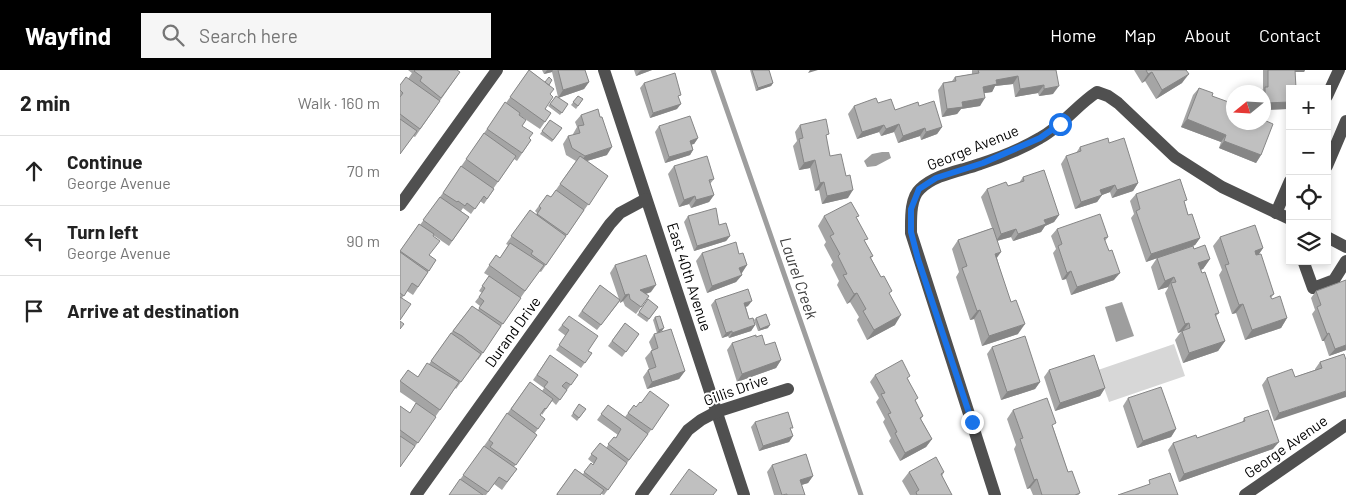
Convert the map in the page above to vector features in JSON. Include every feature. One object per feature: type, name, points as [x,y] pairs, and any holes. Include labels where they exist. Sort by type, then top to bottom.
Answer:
[{"type":"street","points":[[400,205],[497,70]]},
{"type":"street","name":"East 40th Avenue","points":[[604,70],[744,495]]},
{"type":"street","points":[[1331,87],[1339,70]]},
{"type":"street","name":"George Avenue","points":[[995,495],[911,232],[911,209],[919,189],[936,178],[983,163],[1040,138],[1060,124],[1086,99],[1097,92],[1108,96],[1118,104],[1176,157],[1222,186],[1286,217]]},
{"type":"street","points":[[1331,157],[1346,121]]},
{"type":"street","points":[[1276,213],[1286,191]]},
{"type":"street","name":"Durand Drive","points":[[416,495],[610,224],[620,213],[646,199]]},
{"type":"street","points":[[1331,239],[1346,247]]},
{"type":"street","points":[[1305,265],[1313,288],[1334,280],[1346,261]]},
{"type":"street","name":"Gillis Drive","points":[[642,495],[688,430],[701,420],[716,412],[788,389]]},
{"type":"street","name":"George Avenue","points":[[1245,495],[1346,425]]},
{"type":"shaded area","points":[[889,152],[891,158],[876,166],[867,167],[864,161],[872,154]]},
{"type":"shaded area","points":[[1122,302],[1134,336],[1116,342],[1105,307]]},
{"type":"shaded area","points":[[1174,344],[1185,376],[1109,402],[1098,370]]},
{"type":"building","points":[[415,70],[457,70],[460,72],[441,98],[420,81],[422,77]]},
{"type":"building","points":[[529,70],[554,89],[550,94],[553,97],[545,109],[551,113],[545,122],[510,97]]},
{"type":"building","points":[[558,70],[585,70],[589,82],[563,90]]},
{"type":"building","points":[[752,70],[769,70],[773,83],[758,88]]},
{"type":"building","points":[[978,70],[1056,70],[1059,86],[1044,89],[1044,85],[1020,89],[1018,76],[996,80],[997,84],[983,87],[985,98],[962,102],[963,107],[947,109],[943,83],[956,81],[955,77],[979,73]]},
{"type":"building","points":[[1146,70],[1186,70],[1189,74],[1162,90],[1152,72],[1148,74]]},
{"type":"building","points":[[1268,70],[1295,70],[1296,85],[1286,85],[1286,102],[1271,103],[1271,85],[1268,85]]},
{"type":"building","points":[[675,73],[681,95],[678,96],[681,104],[653,113],[644,83]]},
{"type":"building","points":[[406,77],[440,101],[420,129],[400,114],[400,97],[403,93],[400,90],[400,85]]},
{"type":"building","points":[[549,77],[552,80],[549,85],[545,82]]},
{"type":"building","points":[[1199,88],[1213,93],[1212,96],[1226,101],[1226,130],[1271,130],[1261,155],[1224,141],[1226,135],[1187,119]]},
{"type":"building","points":[[556,96],[568,104],[562,113],[550,104]]},
{"type":"building","points":[[578,96],[583,99],[578,106],[573,102]]},
{"type":"building","points":[[876,98],[878,103],[891,99],[895,110],[918,102],[919,106],[934,101],[942,127],[926,132],[925,128],[903,136],[899,124],[886,129],[884,125],[862,132],[854,106]]},
{"type":"building","points":[[505,102],[520,113],[519,115],[526,120],[522,126],[533,133],[529,138],[531,140],[522,153],[487,129]]},
{"type":"building","points":[[598,109],[612,147],[585,156],[572,148],[568,136],[580,133],[578,126],[584,125],[581,115]]},
{"type":"building","points":[[690,116],[698,138],[690,141],[693,150],[669,157],[659,126]]},
{"type":"building","points":[[400,119],[417,131],[400,154]]},
{"type":"building","points":[[826,119],[829,134],[826,135],[830,156],[841,154],[846,176],[850,175],[853,190],[827,196],[824,182],[820,183],[815,160],[804,163],[799,139],[803,138],[800,125]]},
{"type":"building","points":[[550,120],[562,128],[553,140],[542,131]]},
{"type":"building","points":[[484,133],[516,156],[498,182],[466,159]]},
{"type":"building","points":[[1108,138],[1109,143],[1124,138],[1138,183],[1117,190],[1115,185],[1100,190],[1102,195],[1081,202],[1066,156],[1081,151],[1080,147]]},
{"type":"building","points":[[580,156],[608,176],[589,205],[560,184]]},
{"type":"building","points":[[707,156],[714,179],[709,180],[714,195],[696,200],[695,196],[684,200],[674,166]]},
{"type":"building","points":[[461,166],[494,189],[487,199],[484,196],[475,209],[467,203],[465,206],[457,202],[443,193]]},
{"type":"building","points":[[1044,170],[1059,215],[1044,220],[1046,224],[1018,234],[1016,229],[1001,234],[987,189],[1006,182],[1008,186],[1024,181],[1023,177]]},
{"type":"building","points":[[1180,179],[1187,200],[1184,201],[1188,215],[1192,214],[1200,238],[1151,254],[1136,211],[1140,209],[1136,194]]},
{"type":"building","points":[[556,190],[584,210],[567,235],[537,214],[541,208],[539,206],[547,195],[551,197]]},
{"type":"building","points":[[440,197],[469,217],[452,241],[423,220]]},
{"type":"building","points":[[851,202],[859,216],[856,217],[868,239],[864,240],[873,256],[870,257],[881,277],[884,276],[892,291],[889,293],[901,315],[874,330],[863,311],[866,309],[857,293],[854,294],[843,275],[847,274],[838,256],[840,254],[830,236],[834,234],[824,216]]},
{"type":"building","points":[[716,208],[719,225],[726,223],[730,236],[697,246],[688,216]]},
{"type":"building","points":[[530,210],[566,236],[546,265],[531,254],[533,251],[511,236]]},
{"type":"building","points":[[1100,214],[1108,237],[1104,238],[1109,251],[1112,250],[1120,273],[1077,287],[1071,271],[1067,273],[1058,246],[1062,244],[1057,229]]},
{"type":"building","points":[[419,224],[434,234],[433,236],[440,241],[429,255],[436,260],[429,271],[400,251]]},
{"type":"building","points":[[1255,225],[1263,248],[1255,251],[1256,255],[1261,254],[1274,294],[1270,296],[1272,299],[1280,296],[1287,318],[1252,330],[1243,304],[1239,305],[1225,265],[1229,264],[1220,237]]},
{"type":"building","points":[[993,228],[1001,252],[995,254],[1011,302],[1016,300],[1025,324],[989,336],[980,310],[977,311],[962,268],[967,266],[958,240]]},
{"type":"building","points":[[736,242],[739,254],[743,253],[747,265],[739,268],[742,275],[712,286],[702,253]]},
{"type":"building","points":[[510,243],[544,265],[525,291],[489,265],[496,255],[500,258]]},
{"type":"building","points":[[1205,245],[1210,259],[1198,263],[1202,273],[1205,272],[1219,313],[1215,314],[1225,341],[1189,353],[1182,331],[1190,328],[1189,323],[1185,324],[1171,283],[1176,282],[1174,277],[1165,281],[1157,258],[1193,246],[1194,249]]},
{"type":"building","points":[[400,252],[428,272],[418,287],[412,283],[404,296],[400,293]]},
{"type":"building","points":[[646,255],[656,285],[640,290],[649,296],[641,307],[630,299],[629,294],[625,295],[615,265]]},
{"type":"building","points":[[489,276],[521,298],[503,324],[479,308],[484,301],[479,297],[485,288],[482,286]]},
{"type":"building","points":[[1346,280],[1346,345],[1335,349],[1317,307],[1321,305],[1316,291]]},
{"type":"building","points":[[600,285],[620,300],[601,325],[582,311]]},
{"type":"building","points":[[748,289],[752,301],[744,303],[749,319],[753,318],[755,325],[732,333],[732,331],[726,333],[715,300]]},
{"type":"building","points":[[400,297],[411,304],[400,320]]},
{"type":"building","points":[[648,299],[658,307],[649,319],[639,312]]},
{"type":"building","points":[[472,306],[501,326],[483,353],[453,331]]},
{"type":"building","points":[[766,314],[770,325],[760,329],[756,318]]},
{"type":"building","points":[[569,316],[598,336],[588,351],[592,353],[585,363],[559,345],[569,330],[562,325]]},
{"type":"building","points":[[660,316],[664,328],[659,330],[655,317]]},
{"type":"building","points":[[400,321],[404,324],[400,329]]},
{"type":"building","points":[[625,323],[639,334],[626,352],[612,341]]},
{"type":"building","points":[[671,329],[685,371],[652,382],[648,370],[656,367],[651,351],[658,348],[654,334]]},
{"type":"building","points":[[451,333],[481,354],[461,382],[431,361]]},
{"type":"building","points":[[756,335],[756,337],[762,335],[765,345],[775,342],[781,360],[742,374],[732,343]]},
{"type":"building","points":[[1025,336],[1040,382],[1007,392],[992,347]]},
{"type":"building","points":[[1344,354],[1346,360],[1346,391],[1279,413],[1267,378],[1292,369],[1295,377],[1322,368],[1320,362]]},
{"type":"building","points":[[550,355],[578,375],[571,385],[566,382],[562,386],[567,390],[560,400],[544,387],[548,382],[537,375]]},
{"type":"building","points":[[1094,355],[1105,388],[1060,403],[1049,370]]},
{"type":"building","points":[[902,360],[910,376],[907,378],[918,398],[915,400],[923,416],[920,418],[932,439],[905,453],[888,414],[891,413],[881,394],[885,393],[875,375]]},
{"type":"building","points":[[427,363],[459,382],[440,410],[400,381],[408,370],[418,377]]},
{"type":"building","points":[[530,382],[553,399],[540,415],[545,419],[538,429],[511,409]]},
{"type":"building","points":[[1161,387],[1176,429],[1143,441],[1128,398]]},
{"type":"building","points":[[650,391],[669,405],[652,430],[628,413],[634,405],[636,407],[641,403]]},
{"type":"building","points":[[1047,398],[1056,423],[1052,425],[1068,472],[1072,471],[1080,493],[1075,495],[1042,495],[1037,479],[1034,480],[1020,439],[1023,438],[1013,410]]},
{"type":"building","points":[[416,403],[436,417],[418,443],[400,430],[400,406],[410,413]]},
{"type":"building","points":[[579,404],[586,409],[579,418],[573,413]]},
{"type":"building","points":[[608,405],[648,434],[629,460],[608,444],[614,437],[616,438],[621,429],[601,414]]},
{"type":"building","points":[[1268,410],[1279,442],[1184,474],[1173,443],[1196,435],[1197,438],[1245,421],[1244,418]]},
{"type":"building","points":[[788,412],[793,428],[790,428],[793,436],[763,446],[755,422]]},
{"type":"building","points":[[507,413],[537,435],[516,465],[490,447],[493,443],[489,440]]},
{"type":"building","points":[[400,436],[415,446],[400,467]]},
{"type":"building","points":[[600,443],[627,463],[608,490],[584,472],[591,463],[593,465],[597,458],[591,454]]},
{"type":"building","points":[[484,446],[517,469],[507,482],[499,477],[488,492],[463,475]]},
{"type":"building","points":[[806,454],[813,476],[800,480],[805,495],[782,495],[772,465]]},
{"type":"building","points":[[936,457],[944,472],[941,474],[952,495],[917,495],[916,492],[919,490],[909,472]]},
{"type":"building","points":[[575,469],[604,490],[600,495],[557,494]]},
{"type":"building","points":[[689,469],[717,490],[713,495],[670,495]]},
{"type":"building","points":[[1170,473],[1178,495],[1118,495],[1150,484],[1149,480]]},
{"type":"building","points":[[460,479],[483,495],[449,495]]},
{"type":"waterway","name":"Laurel Creek","points":[[713,70],[861,495]]},
{"type":"route","points":[[972,422],[918,259],[911,232],[911,209],[919,189],[936,178],[983,163],[1040,138],[1060,124]]}]
